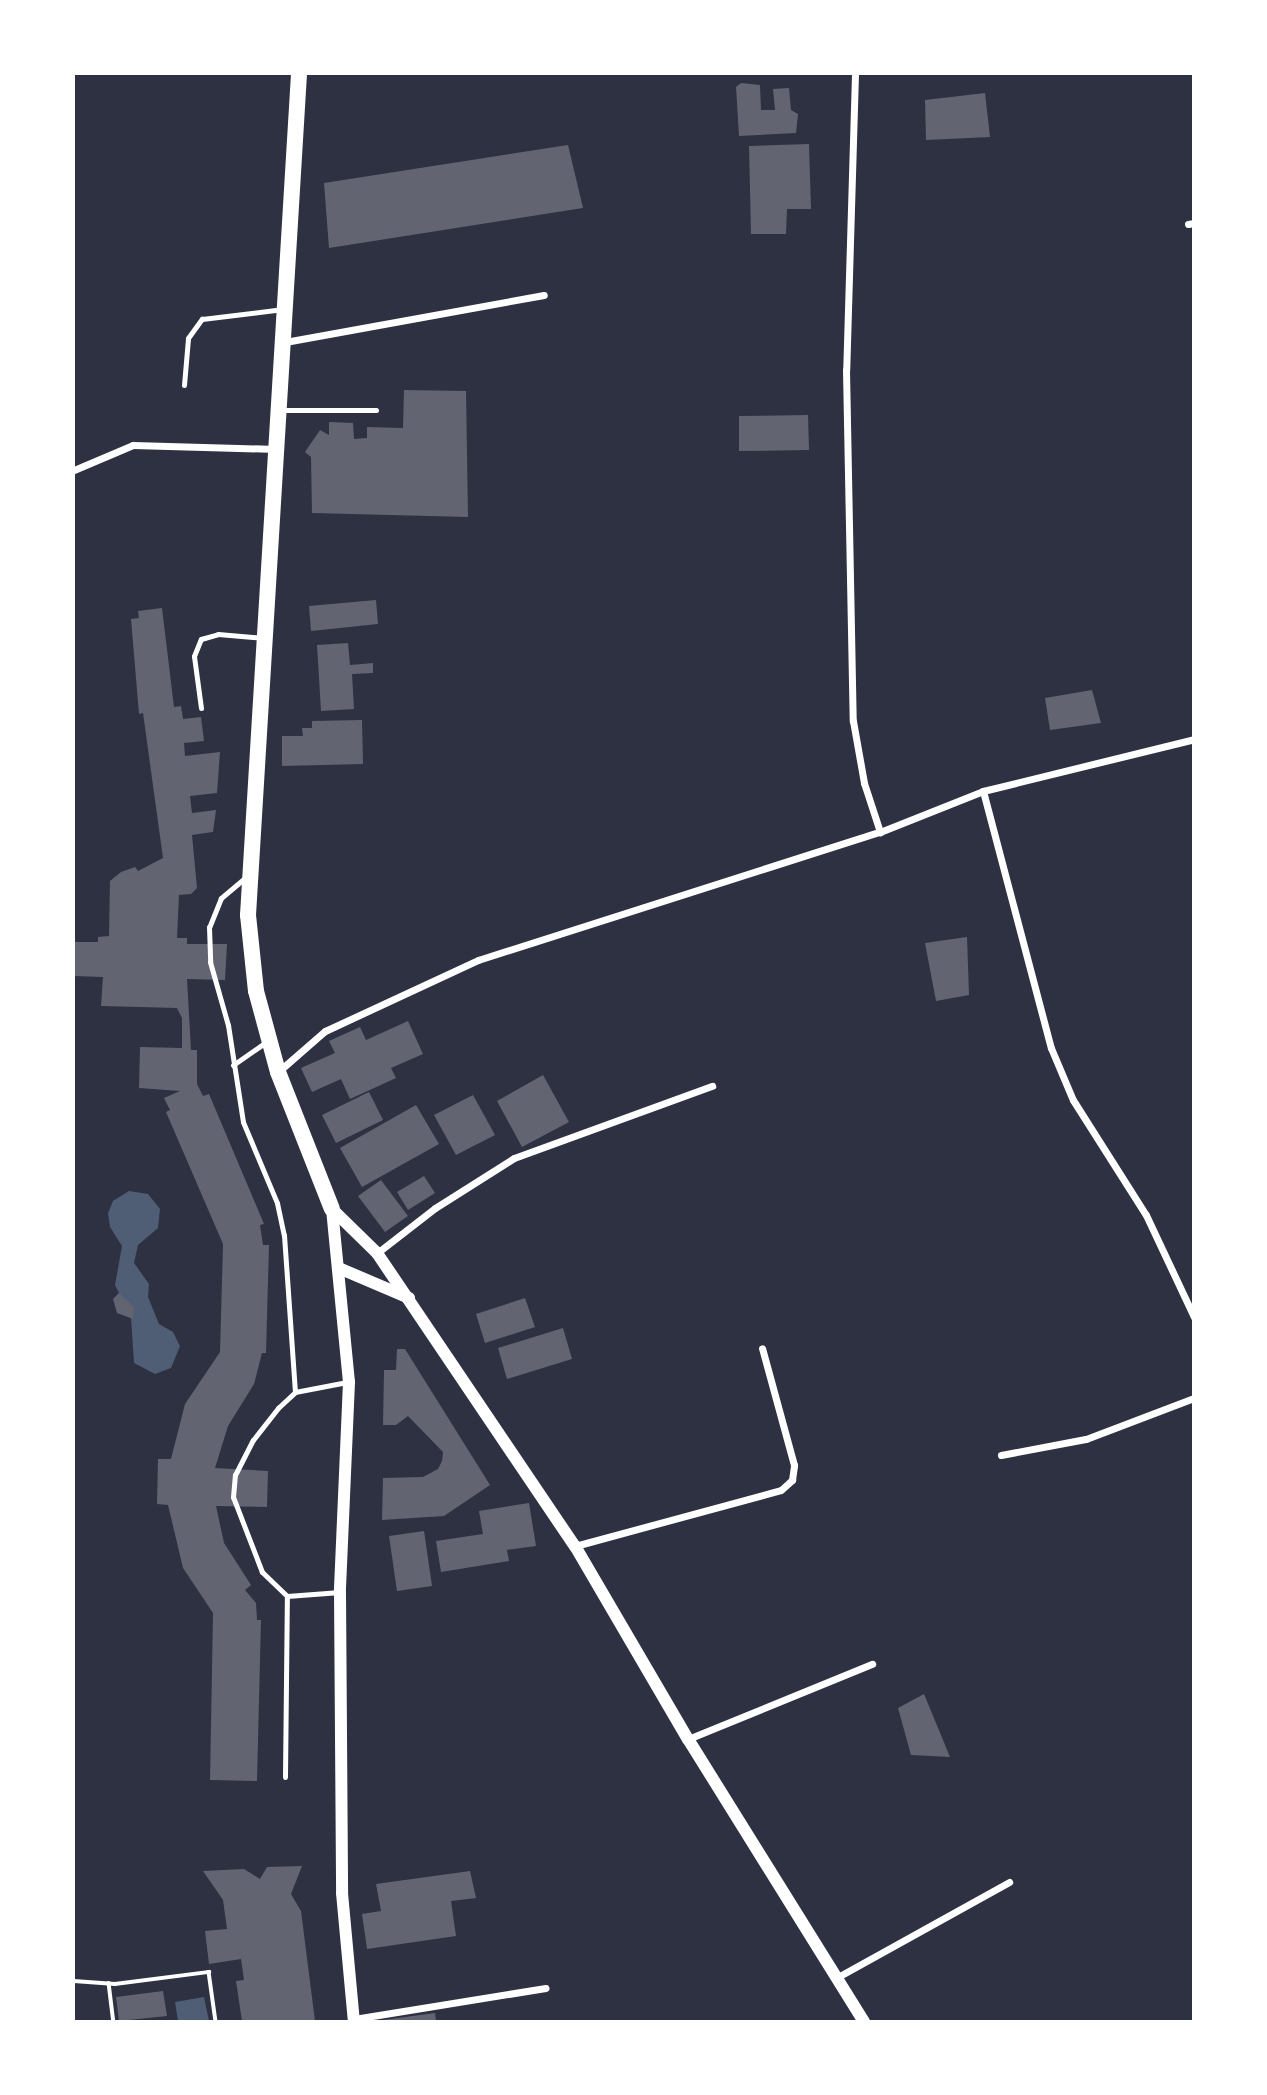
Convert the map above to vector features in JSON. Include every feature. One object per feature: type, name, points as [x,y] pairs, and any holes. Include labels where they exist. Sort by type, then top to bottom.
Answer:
[{"type":"main road","points":[[299,74],[280,449],[248,915],[256,991],[278,1072],[332,1209]]},
{"type":"street","points":[[855,74],[846,370],[853,721],[864,783],[880,832]]},
{"type":"street","points":[[285,342],[544,295]]},
{"type":"street","points":[[74,471],[133,445],[280,449]]},
{"type":"street","points":[[278,1072],[325,1031],[478,960],[880,832],[983,791],[1194,739]]},
{"type":"street","points":[[983,791],[1051,1048],[1073,1100],[1146,1215],[1194,1317]]},
{"type":"street","points":[[377,1253],[435,1208],[514,1158],[712,1086]]},
{"type":"street","points":[[332,1209],[377,1253],[575,1546],[688,1739],[864,2021]]},
{"type":"street","points":[[332,1209],[341,1269],[349,1382],[340,1592],[342,1893],[354,2020],[546,1988]]},
{"type":"street","points":[[341,1269],[409,1298]]},
{"type":"street","points":[[575,1546],[781,1490],[792,1480],[794,1465],[762,1349]]},
{"type":"street","points":[[1001,1455],[1086,1438],[1194,1398]]},
{"type":"street","points":[[688,1739],[872,1664]]},
{"type":"street","points":[[836,1978],[1009,1882]]},
{"type":"lane","points":[[184,385],[188,338],[202,319],[286,309]]},
{"type":"lane","points":[[282,410],[376,410]]},
{"type":"lane","points":[[201,708],[194,656],[201,639],[218,634],[267,639]]},
{"type":"lane","points":[[251,872],[221,898],[209,927],[209,962],[228,1025],[243,1122],[277,1203],[284,1235],[295,1392]]},
{"type":"lane","points":[[233,1065],[269,1040]]},
{"type":"lane","points":[[285,1777],[287,1596],[262,1572],[233,1497],[234,1475],[253,1440],[295,1392],[349,1382]]},
{"type":"lane","points":[[287,1596],[340,1592]]},
{"type":"path","points":[[74,1981],[109,1983],[209,1972],[216,2021]]},
{"type":"path","points":[[109,1983],[114,2021]]},
{"type":"water","points":[[129,1191],[148,1194],[160,1209],[158,1228],[138,1245],[134,1263],[149,1284],[148,1297],[159,1324],[173,1332],[180,1346],[171,1368],[155,1374],[134,1363],[131,1318],[115,1285],[122,1246],[110,1227],[108,1213],[113,1201]]},
{"type":"water","points":[[204,1997],[209,2021],[178,2021],[175,2002]]},
{"type":"building","points":[[741,83],[760,85],[761,110],[775,110],[773,89],[789,88],[791,110],[798,114],[796,133],[739,136],[736,87]]},
{"type":"building","points":[[985,93],[990,137],[926,140],[925,100]]},
{"type":"building","points":[[809,144],[811,209],[787,209],[786,234],[751,234],[749,146]]},
{"type":"building","points":[[568,145],[583,208],[329,248],[324,183]]},
{"type":"building","points":[[404,390],[466,391],[468,517],[312,513],[311,457],[305,452],[320,430],[329,435],[329,422],[353,423],[354,439],[367,438],[367,427],[403,428]]},
{"type":"building","points":[[808,415],[809,450],[739,451],[739,416]]},
{"type":"building","points":[[376,600],[378,624],[311,631],[309,606]]},
{"type":"building","points":[[162,608],[174,707],[181,706],[183,719],[201,717],[204,741],[184,743],[185,756],[220,752],[217,793],[190,796],[192,813],[216,810],[213,832],[192,835],[197,888],[191,894],[179,895],[177,938],[187,938],[187,944],[227,944],[225,980],[187,979],[191,1050],[197,1050],[197,1084],[203,1096],[209,1094],[264,1224],[260,1225],[263,1245],[269,1245],[266,1353],[262,1353],[254,1384],[228,1426],[215,1468],[268,1471],[267,1507],[216,1506],[224,1543],[251,1585],[245,1590],[256,1603],[257,1620],[261,1620],[257,1781],[210,1780],[213,1613],[183,1568],[168,1505],[157,1504],[158,1459],[171,1459],[185,1404],[220,1352],[223,1244],[166,1112],[170,1110],[164,1098],[180,1091],[139,1088],[140,1047],[182,1048],[182,1018],[177,1008],[101,1006],[103,977],[74,976],[74,942],[98,942],[98,937],[109,936],[110,881],[121,872],[135,867],[138,871],[163,858],[143,713],[139,714],[131,619],[139,618],[138,611]]},
{"type":"building","points":[[348,643],[350,665],[373,663],[373,673],[352,674],[354,709],[321,711],[317,645]]},
{"type":"building","points":[[1092,690],[1101,723],[1050,730],[1045,698]]},
{"type":"building","points":[[362,720],[363,764],[282,766],[282,736],[303,736],[302,728],[312,728],[312,721]]},
{"type":"building","points":[[967,937],[969,995],[936,1001],[925,943]]},
{"type":"building","points":[[408,1021],[423,1054],[391,1068],[396,1078],[350,1099],[341,1079],[312,1092],[301,1068],[335,1053],[329,1041],[360,1027],[366,1040]]},
{"type":"building","points":[[543,1075],[569,1122],[522,1147],[497,1101]]},
{"type":"building","points":[[369,1092],[383,1120],[336,1143],[322,1115]]},
{"type":"building","points":[[473,1095],[495,1135],[456,1155],[434,1115]]},
{"type":"building","points":[[416,1105],[439,1144],[362,1187],[340,1148]]},
{"type":"building","points":[[424,1176],[435,1193],[408,1210],[397,1192]]},
{"type":"building","points":[[381,1180],[408,1216],[385,1232],[358,1196]]},
{"type":"building","points":[[119,1293],[134,1307],[133,1319],[117,1313],[113,1299]]},
{"type":"building","points":[[525,1298],[535,1327],[485,1343],[476,1314]]},
{"type":"building","points":[[563,1328],[572,1359],[507,1379],[498,1348]]},
{"type":"building","points":[[397,1349],[405,1349],[490,1485],[444,1516],[382,1520],[383,1478],[423,1477],[438,1469],[443,1452],[408,1416],[396,1425],[383,1425],[384,1370],[396,1370]]},
{"type":"building","points":[[529,1503],[536,1546],[507,1550],[509,1561],[441,1572],[436,1541],[483,1534],[479,1511]]},
{"type":"building","points":[[424,1531],[432,1586],[397,1591],[389,1536]]},
{"type":"building","points":[[924,1694],[950,1757],[911,1755],[898,1708]]},
{"type":"building","points":[[302,1866],[291,1894],[301,1911],[315,2021],[242,2021],[236,1981],[244,1980],[241,1959],[209,1964],[205,1931],[227,1929],[223,1900],[203,1871],[244,1869],[260,1879],[267,1867]]},
{"type":"building","points":[[470,1871],[476,1898],[451,1901],[456,1936],[367,1949],[362,1914],[381,1911],[376,1884]]},
{"type":"building","points":[[163,1991],[167,2016],[119,2021],[116,1997]]},
{"type":"building","points":[[435,2013],[436,2021],[383,2021],[383,2020]]}]
